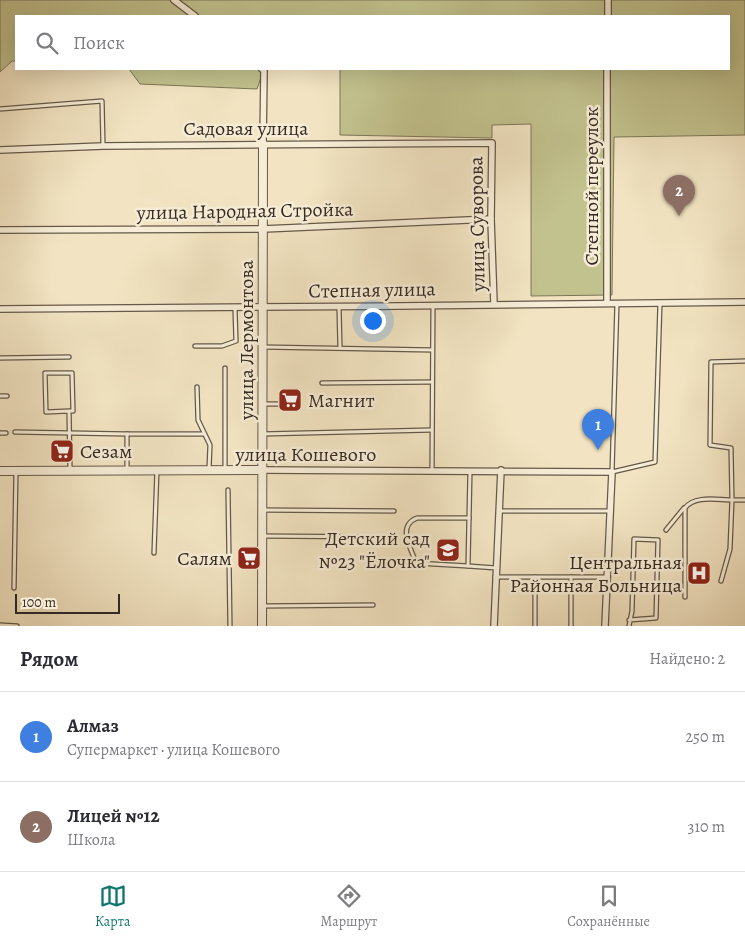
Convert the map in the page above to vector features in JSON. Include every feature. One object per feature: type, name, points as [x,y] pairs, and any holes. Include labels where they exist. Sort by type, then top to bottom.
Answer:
[{"type":"street","points":[[174,0],[194,15]]},
{"type":"street","points":[[608,0],[608,15]]},
{"type":"street","points":[[263,144],[264,70]]},
{"type":"street","name":"Степной переулок","points":[[607,303],[608,70]]},
{"type":"street","name":"Садовая улица","points":[[0,150],[103,146],[492,143]]},
{"type":"street","name":"улица Суворова","points":[[492,143],[491,220],[494,304]]},
{"type":"street","name":"улица Лермонтова","points":[[262,626],[263,144]]},
{"type":"street","name":"улица Народная Стройка","points":[[0,230],[263,229],[491,220]]},
{"type":"street","name":"Степная улица","points":[[0,309],[262,309],[494,304],[745,302]]},
{"type":"street","points":[[494,626],[501,470]]},
{"type":"street","name":"улица Кошевого","points":[[0,471],[501,470],[612,472]]},
{"type":"street","points":[[605,626],[612,472]]},
{"type":"lane","points":[[0,109],[102,102],[103,146]]},
{"type":"lane","points":[[618,303],[612,472],[655,462],[660,303]]},
{"type":"lane","points":[[432,471],[433,305]]},
{"type":"lane","points":[[339,307],[340,348]]},
{"type":"lane","points":[[195,346],[222,346],[236,341],[236,309]]},
{"type":"lane","points":[[262,347],[432,350]]},
{"type":"lane","points":[[0,358],[69,357]]},
{"type":"lane","points":[[721,581],[730,549],[732,500],[731,448],[710,445],[711,362],[745,361]]},
{"type":"lane","points":[[225,368],[225,470]]},
{"type":"lane","points":[[45,373],[72,373],[73,411],[69,411],[46,412],[45,373]]},
{"type":"lane","points":[[322,383],[432,382]]},
{"type":"lane","points":[[197,387],[198,420],[210,445],[209,470]]},
{"type":"lane","points":[[0,396],[8,396]]},
{"type":"lane","points":[[262,404],[278,404]]},
{"type":"lane","points":[[69,411],[70,471]]},
{"type":"lane","points":[[262,434],[431,430]]},
{"type":"lane","points":[[15,432],[204,434]]},
{"type":"lane","points":[[0,433],[6,433]]},
{"type":"lane","points":[[126,470],[127,434]]},
{"type":"lane","points":[[154,553],[157,470]]},
{"type":"lane","points":[[468,566],[470,470]]},
{"type":"lane","points":[[14,588],[16,471]]},
{"type":"lane","points":[[228,490],[230,626]]},
{"type":"lane","points":[[666,530],[689,502],[696,500],[745,500]]},
{"type":"lane","points":[[685,508],[685,596]]},
{"type":"lane","points":[[262,510],[394,511]]},
{"type":"lane","points":[[499,511],[609,511]]},
{"type":"lane","points":[[469,518],[417,518],[408,526],[406,534],[408,545],[416,563],[496,568]]},
{"type":"lane","points":[[262,536],[383,537]]},
{"type":"lane","points":[[629,620],[656,618],[658,540],[634,539],[632,611],[629,620],[629,626]]},
{"type":"lane","points":[[495,577],[607,577]]},
{"type":"lane","points":[[535,577],[535,626]]},
{"type":"lane","points":[[570,626],[571,577]]},
{"type":"lane","points":[[262,606],[374,605]]},
{"type":"lane","points":[[0,625],[17,626]]},
{"type":"green space","points":[[0,0],[745,0],[745,135],[614,137],[612,295],[531,296],[531,124],[492,125],[492,138],[340,135],[340,70],[730,70],[730,15],[15,15],[15,61],[12,61],[0,72]]},
{"type":"green space","points":[[130,70],[264,70],[257,89],[140,84]]},
{"type":"place","name":"Лицей №12","points":[[679,216]]},
{"type":"place","name":"Магнит","points":[[290,400]]},
{"type":"place","name":"Алмаз","points":[[598,450]]},
{"type":"place","name":"Сезам","points":[[62,451]]},
{"type":"place","name":"Детский сад №23 \"Ёлочка\"","points":[[448,550]]},
{"type":"place","name":"Салям","points":[[249,558]]},
{"type":"place","name":"Центральная Районная Больница","points":[[699,573]]}]
